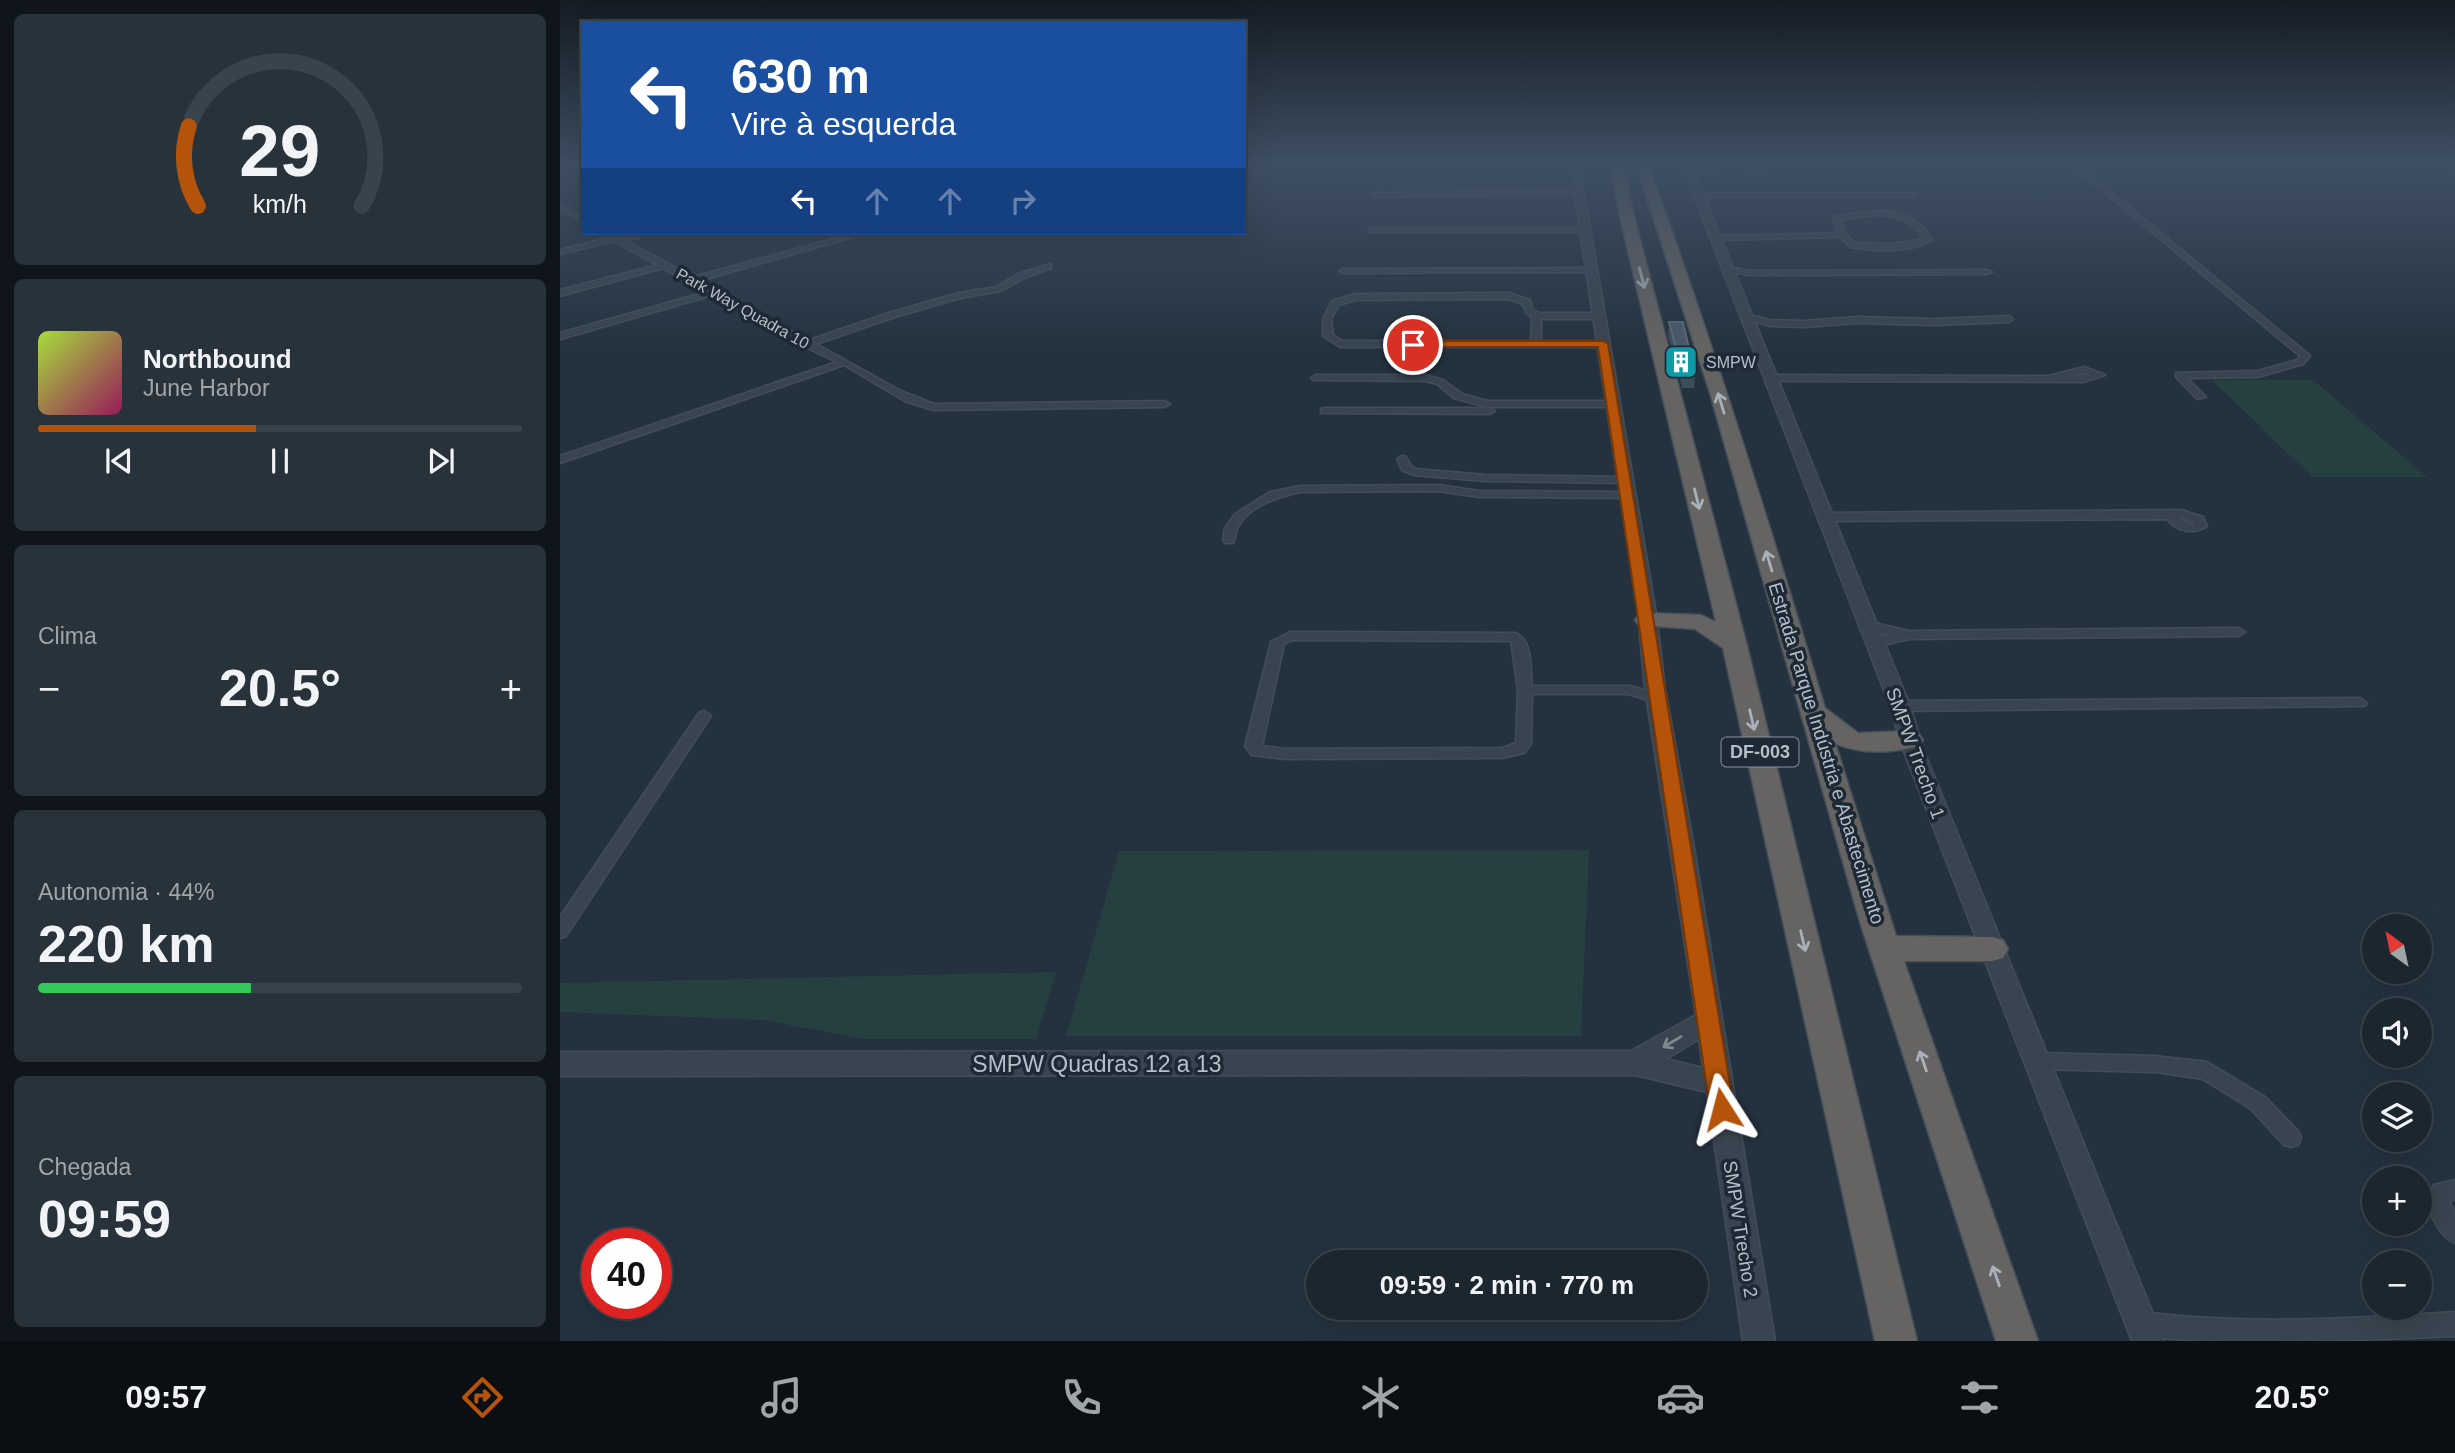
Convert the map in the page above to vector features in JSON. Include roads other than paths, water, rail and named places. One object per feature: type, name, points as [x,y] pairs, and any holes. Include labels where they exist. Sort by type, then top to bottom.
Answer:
[{"type":"highway","name":"DF-003","points":[[1629,227],[1735,646],[1896,1341]]},
{"type":"highway","name":"Estrada Parque Indústria e Abastecimento","points":[[1665,227],[1885,948],[2017,1341]]},
{"type":"highway","points":[[1647,616],[1700,614],[1711,607],[1721,594]]},
{"type":"highway","points":[[1647,616],[1702,622],[1735,646]]},
{"type":"highway","points":[[1815,712],[1831,731],[1847,740],[1912,744]]},
{"type":"highway","points":[[1833,780],[1852,752],[1912,744]]},
{"type":"highway","points":[[1885,948],[1992,949]]},
{"type":"street","name":"SMPW Trecho 2","points":[[1584,227],[1759,1341]]},
{"type":"street","name":"SMPW Trecho 1","points":[[1711,227],[1714,238],[1736,273],[1757,325],[1770,378],[2144,1333]]},
{"type":"street","points":[[1839,227],[1853,245],[1881,247],[1927,240],[1925,233],[1918,227]]},
{"type":"street","points":[[2149,227],[2305,356],[2300,362],[2258,374],[2179,374],[2200,397]]},
{"type":"street","points":[[1372,230],[1585,230]]},
{"type":"street","name":"Park Way Quadra 10","points":[[610,235],[806,344],[845,362],[911,402],[933,407],[1165,404]]},
{"type":"street","points":[[560,252],[638,235]]},
{"type":"street","points":[[693,280],[856,235]]},
{"type":"street","points":[[1714,238],[1843,235]]},
{"type":"street","points":[[560,293],[665,265]]},
{"type":"street","points":[[806,344],[895,314],[966,294],[998,289],[1020,276],[1048,266]]},
{"type":"street","points":[[1343,271],[1591,270]]},
{"type":"street","points":[[1736,273],[1988,272]]},
{"type":"street","points":[[560,336],[715,292]]},
{"type":"street","points":[[1599,316],[1537,316],[1529,311],[1527,302],[1509,296],[1355,297],[1335,303],[1327,319],[1328,335],[1340,345],[1603,344]]},
{"type":"street","points":[[1536,345],[1537,316]]},
{"type":"street","points":[[1757,325],[2009,319]]},
{"type":"street","points":[[560,460],[845,362]]},
{"type":"street","points":[[1317,378],[1426,378],[1440,382],[1458,396],[1487,404],[1614,408]]},
{"type":"street","points":[[1770,378],[2052,378]]},
{"type":"street","points":[[1325,411],[1614,408]]},
{"type":"street","points":[[1402,459],[1406,468],[1414,472],[1625,487]]},
{"type":"street","points":[[1229,540],[1231,528],[1248,509],[1274,494],[1300,489],[1438,488],[1479,494],[1625,487]]},
{"type":"street","points":[[1826,517],[2177,515]]},
{"type":"street","points":[[1870,634],[2238,632]]},
{"type":"street","points":[[1870,634],[1909,635]]},
{"type":"street","points":[[1290,636],[1510,636],[1520,642],[1525,690],[1523,744],[1513,752],[1285,754],[1261,752],[1253,746],[1278,642],[1290,636]]},
{"type":"street","points":[[1525,690],[1656,690]]},
{"type":"street","points":[[1900,706],[2360,703]]},
{"type":"street","points":[[560,931],[704,716]]},
{"type":"street","points":[[1635,1063],[1709,1020]]},
{"type":"street","points":[[2036,1061],[2155,1064],[2207,1071],[2258,1103],[2291,1138]]},
{"type":"street","name":"SMPW Quadras 12 a 13","points":[[560,1064],[1635,1063],[1718,1083]]},
{"type":"street","points":[[2455,1189],[2442,1192],[2438,1199],[2440,1210],[2455,1232]]},
{"type":"street","points":[[2144,1333],[2273,1335],[2455,1324]]},
{"type":"place","name":"SMPW","points":[[1681,362]]}]
